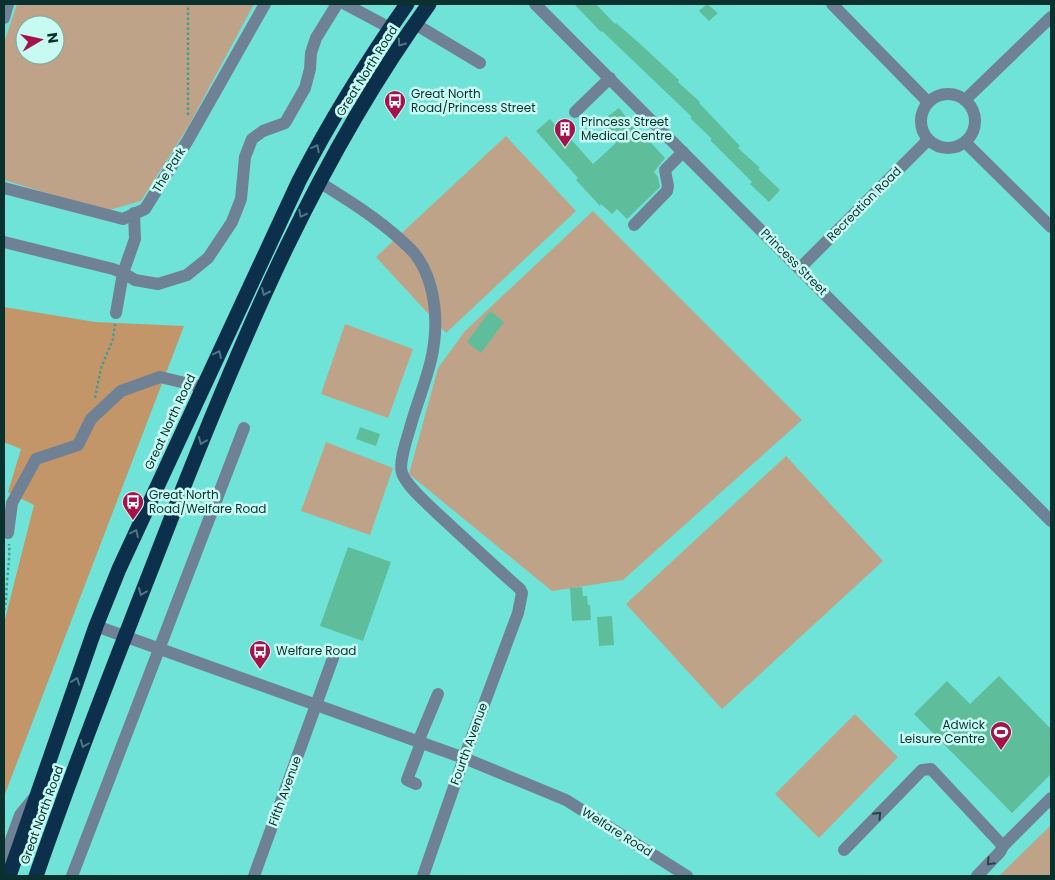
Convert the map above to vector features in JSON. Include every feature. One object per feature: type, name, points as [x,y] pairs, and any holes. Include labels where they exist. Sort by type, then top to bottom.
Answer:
[{"type":"highway","name":"Great North Road","points":[[9,876],[96,626],[119,568],[271,238],[319,142],[353,85],[407,4]]},
{"type":"highway","name":"Great North Road","points":[[36,876],[62,799],[124,637],[245,336],[285,247],[367,96],[398,46],[429,4]]},
{"type":"street","points":[[4,18],[8,4]]},
{"type":"street","name":"The Park","points":[[134,214],[145,209],[188,140],[265,4]]},
{"type":"street","points":[[4,242],[123,273],[135,280],[158,284],[187,275],[208,258],[232,222],[241,199],[245,157],[252,139],[263,131],[285,123],[305,88],[310,69],[311,53],[316,38],[337,4]]},
{"type":"street","points":[[345,4],[390,28]]},
{"type":"street","points":[[832,4],[928,102]]},
{"type":"street","name":"Princess Street","points":[[541,6],[610,78],[1051,521]]},
{"type":"street","points":[[965,100],[1051,18]]},
{"type":"street","points":[[415,24],[480,63]]},
{"type":"street","points":[[575,112],[610,78]]},
{"type":"street","points":[[943,94],[952,94],[965,100],[972,107],[975,121],[974,131],[965,142],[950,148],[941,148],[928,140],[921,128],[920,119],[922,110],[928,102],[932,98],[943,94]]},
{"type":"street","name":"Recreation Road","points":[[800,268],[928,140]]},
{"type":"street","points":[[965,142],[1051,227]]},
{"type":"street","points":[[634,225],[666,191],[668,186],[664,170],[684,152]]},
{"type":"street","name":"Fourth Avenue","points":[[319,182],[358,206],[392,232],[415,254],[426,272],[432,290],[435,310],[434,340],[431,360],[419,396],[400,470],[404,478],[424,500],[520,589],[522,596],[518,613],[464,758],[423,876]]},
{"type":"street","points":[[4,188],[123,218],[134,214],[134,240],[123,273],[116,313]]},
{"type":"street","points":[[8,532],[9,499],[36,459],[78,445],[91,419],[122,391],[160,377],[202,387]]},
{"type":"street","points":[[72,876],[244,428]]},
{"type":"street","name":"Welfare Road","points":[[96,626],[464,758],[566,800],[682,875]]},
{"type":"street","name":"Fifth Avenue","points":[[254,876],[333,658]]},
{"type":"street","points":[[416,784],[407,780],[438,694]]},
{"type":"street","points":[[844,850],[922,770],[931,769],[1003,846]]},
{"type":"street","points":[[4,858],[20,815],[36,795]]},
{"type":"street","points":[[977,876],[1000,852],[1003,846],[1051,798]]},
{"type":"path","points":[[188,4],[188,140]]},
{"type":"path","points":[[91,419],[101,368],[113,339],[116,313]]},
{"type":"path","points":[[4,610],[7,601],[10,559],[8,532]]},
{"type":"shaded area","points":[[17,4],[254,4],[188,127],[141,201],[106,211],[4,180],[4,43]]},
{"type":"shaded area","points":[[506,136],[576,211],[446,333],[376,257]]},
{"type":"shaded area","points":[[593,211],[802,420],[623,580],[552,591],[409,474],[438,368],[465,331]]},
{"type":"shaded area","points":[[4,307],[95,322],[184,326],[5,794],[4,623],[34,505],[8,492],[21,449],[4,442]]},
{"type":"shaded area","points":[[345,324],[413,349],[388,418],[321,394]]},
{"type":"shaded area","points":[[326,442],[393,468],[370,535],[301,511]]},
{"type":"shaded area","points":[[786,456],[883,561],[722,709],[626,604]]},
{"type":"shaded area","points":[[855,714],[898,757],[819,838],[775,794]]},
{"type":"shaded area","points":[[1051,825],[1051,876],[999,876]]},
{"type":"building","points":[[574,4],[596,4],[615,24],[639,43],[679,80],[678,82],[700,102],[740,146],[738,148],[780,190],[769,202],[710,140],[712,139],[690,118],[692,117],[601,32]]},
{"type":"building","points":[[707,4],[718,13],[709,21],[699,11]]},
{"type":"building","points":[[619,108],[638,133],[640,131],[665,158],[654,172],[658,177],[660,187],[627,219],[617,209],[612,214],[601,204],[600,206],[536,131],[550,119],[557,127],[564,120],[575,132],[569,137],[593,164],[616,143],[600,122]]},
{"type":"building","points":[[490,311],[504,322],[481,353],[467,342]]},
{"type":"building","points":[[360,427],[380,434],[376,446],[356,439]]},
{"type":"building","points":[[348,547],[391,562],[363,641],[320,626]]},
{"type":"building","points":[[582,587],[583,596],[587,596],[588,605],[590,605],[591,620],[572,621],[570,588]]},
{"type":"building","points":[[612,616],[614,645],[599,646],[597,617]]},
{"type":"building","name":"Adwick Leisure Centre","points":[[999,676],[1051,729],[1051,774],[1012,813],[914,714],[947,681],[970,704]]},
{"type":"place","name":"Great North Road/Princess Street","points":[[395,120]]},
{"type":"place","name":"Princess Street Medical Centre","points":[[565,148]]},
{"type":"place","name":"Great North Road/Welfare Road","points":[[133,521]]},
{"type":"place","name":"Welfare Road","points":[[260,670]]},
{"type":"place","name":"Adwick Leisure Centre","points":[[1001,751]]}]
